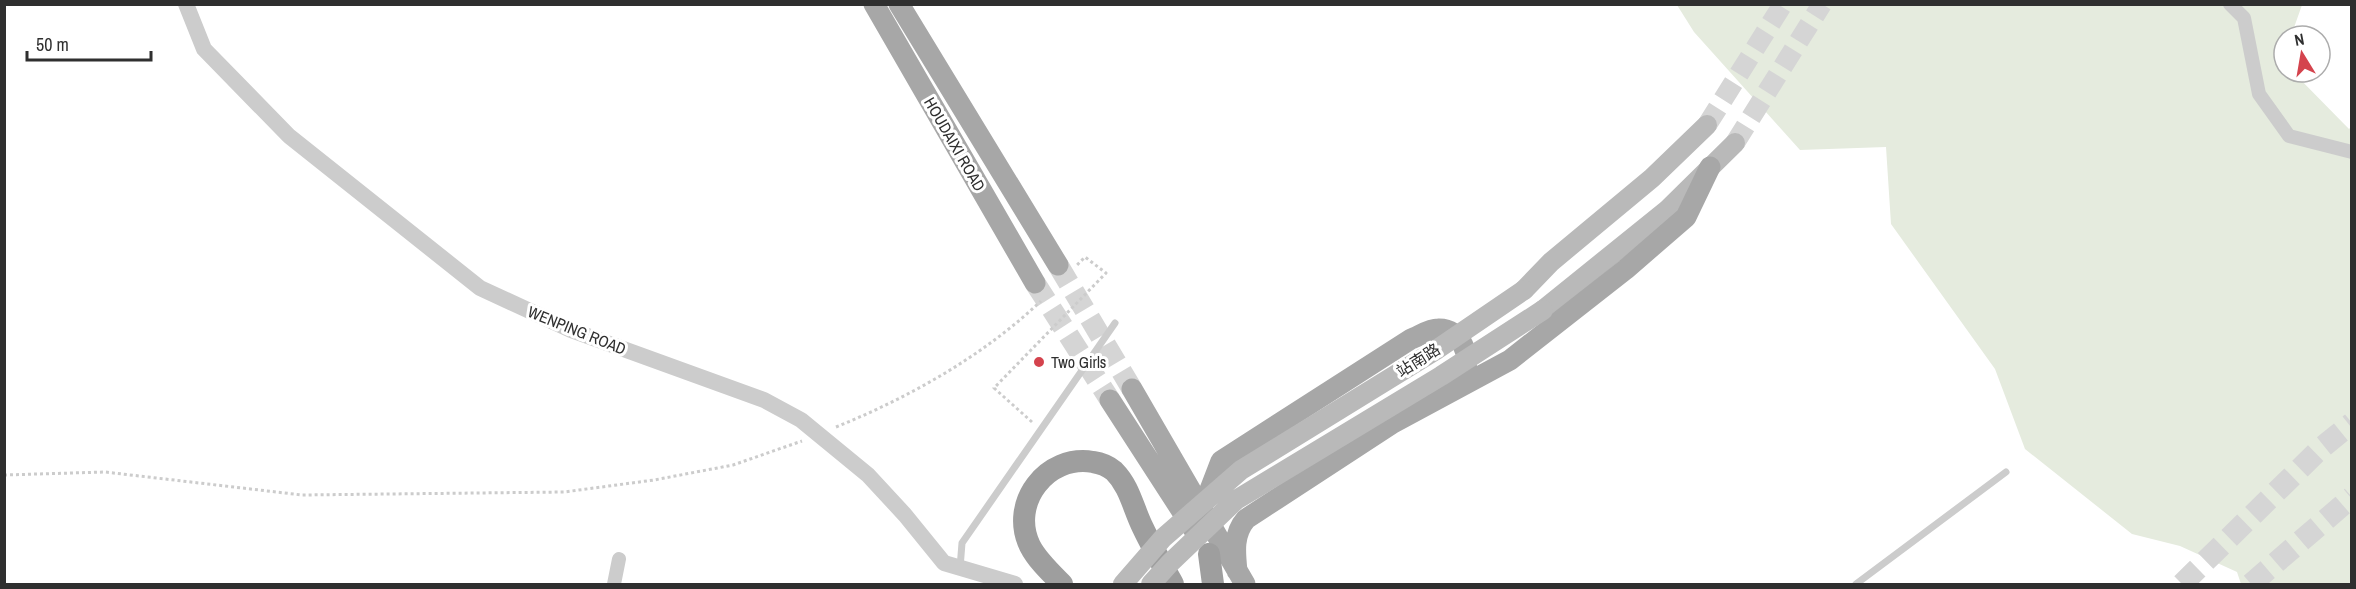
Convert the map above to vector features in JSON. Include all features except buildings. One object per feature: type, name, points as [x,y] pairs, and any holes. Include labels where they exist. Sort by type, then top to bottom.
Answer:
[{"type":"highway","points":[[1062,585],[1029,545],[1024,522],[1027,499],[1049,470],[1065,463],[1082,460],[1111,468],[1126,484],[1142,525],[1173,585]]},
{"type":"highway","points":[[1209,554],[1214,585]]},
{"type":"main road","name":"HOUDAIXI ROAD","points":[[874,4],[1041,289]]},
{"type":"main road","name":"HOUDAIXI ROAD","points":[[899,4],[1064,269]]},
{"type":"main road","name":"站南路","points":[[1123,585],[1163,538],[1241,470],[1436,350],[1524,290],[1551,262],[1652,178],[1707,125]]},
{"type":"main road","name":"站南路","points":[[1151,585],[1170,563],[1236,500],[1441,376],[1543,310],[1667,210],[1735,143]]},
{"type":"main road","points":[[1237,580],[1235,550],[1237,529],[1246,519],[1393,423],[1510,360],[1626,269],[1686,217],[1710,167]]},
{"type":"main road","points":[[1206,500],[1221,461],[1411,339],[1437,329],[1447,330],[1459,339],[1466,351],[1468,363],[1465,373],[1434,401]]},
{"type":"main road","points":[[1132,389],[1237,580]]},
{"type":"main road","points":[[1110,400],[1209,554],[1237,580]]},
{"type":"street","name":"WENPING ROAD","points":[[186,4],[204,50],[289,136],[480,288],[571,330],[764,400],[801,420],[868,475],[905,515],[944,563],[1015,585]]},
{"type":"street","points":[[2229,4],[2244,18],[2259,94],[2289,136],[2352,152]]},
{"type":"street","points":[[614,585],[619,559]]},
{"type":"lane","points":[[960,568],[962,543],[1115,322]]},
{"type":"lane","points":[[1856,585],[2006,472]]},
{"type":"path","points":[[1041,430],[994,388],[1106,273],[1085,257],[1064,269]]},
{"type":"path","points":[[4,475],[105,472],[302,495],[564,492],[654,480],[733,465],[794,445],[876,411],[932,381],[1003,335],[1041,289]]},
{"type":"shaded area","points":[[1677,5],[2302,5],[2295,24],[2272,24],[2272,84],[2305,84],[2349,129],[2351,127],[2351,584],[2241,584],[2237,572],[2180,546],[2132,534],[2025,449],[1995,369],[1891,224],[1886,147],[1800,150],[1694,32]]},
{"type":"tunnel","points":[[1707,125],[1783,4]]},
{"type":"tunnel","points":[[1735,143],[1822,4]]},
{"type":"tunnel","points":[[1058,265],[1132,389]]},
{"type":"tunnel","points":[[1035,283],[1110,400]]},
{"type":"tunnel","points":[[2182,584],[2320,449],[2352,423]]},
{"type":"tunnel","points":[[2251,584],[2352,497]]},
{"type":"place","name":"Two Girls","points":[[1039,362]]}]
